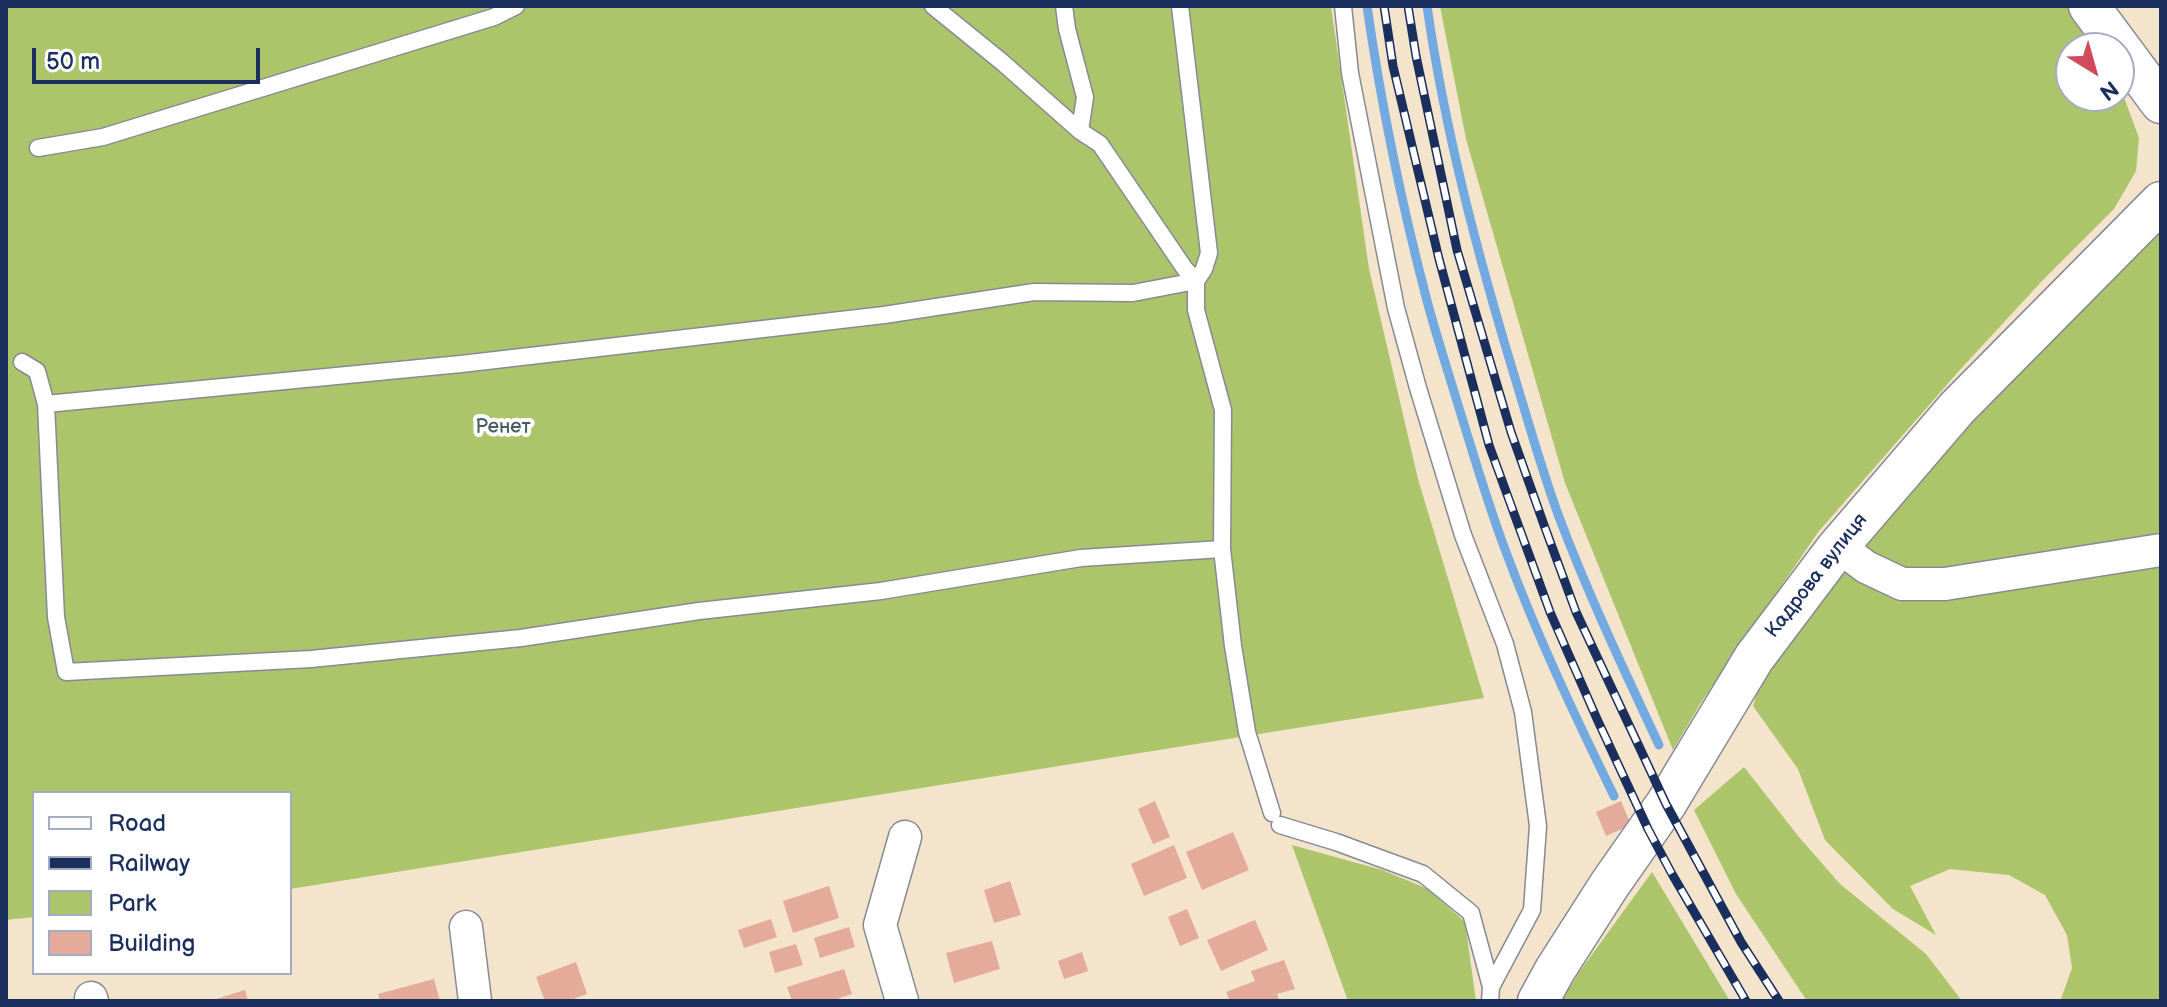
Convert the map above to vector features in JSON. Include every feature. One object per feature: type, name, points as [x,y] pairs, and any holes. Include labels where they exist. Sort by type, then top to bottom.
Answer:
[{"type":"street","points":[[2089,6],[2161,103]]},
{"type":"street","name":"Кадрова вулиця","points":[[1538,1001],[1610,884],[1666,804],[1754,658],[1836,549],[1957,408],[2161,202]]},
{"type":"street","points":[[1836,549],[1902,584],[1945,584],[2161,550]]},
{"type":"street","points":[[902,1001],[880,925],[905,837]]},
{"type":"street","points":[[466,927],[475,1001]]},
{"type":"lane","points":[[38,148],[103,137],[494,17],[516,6]]},
{"type":"lane","points":[[933,6],[1080,131],[1100,144],[1196,281]]},
{"type":"lane","points":[[1064,6],[1085,97],[1080,131]]},
{"type":"lane","points":[[1180,6],[1209,253],[1196,281],[1196,310],[1223,410],[1222,549],[1247,732],[1276,819],[1423,874],[1471,913],[1491,994]]},
{"type":"lane","points":[[1343,6],[1350,73],[1396,308],[1459,520],[1505,644],[1523,712],[1538,826],[1532,910],[1491,994]]},
{"type":"lane","points":[[46,404],[461,364],[884,315],[1034,292],[1133,293],[1196,281]]},
{"type":"lane","points":[[22,362],[37,371],[46,404],[56,617],[66,672],[311,659],[491,641],[699,611],[881,591],[1081,558],[1222,549]]},
{"type":"green space","name":"Ренет","points":[[6,6],[1331,6],[1369,269],[1418,479],[1484,698],[292,889],[292,791],[32,791],[32,917],[6,920]]},
{"type":"green space","points":[[1440,6],[2066,6],[2086,32],[2055,32],[2055,112],[2129,112],[2139,138],[2136,171],[2114,209],[1958,372],[1819,531],[1700,704],[1673,750],[1565,483],[1466,139]]},
{"type":"green space","points":[[2161,233],[2161,1001],[2058,1001],[2072,968],[2067,935],[2045,895],[2009,875],[1950,869],[1910,886],[1936,935],[1893,909],[1825,840],[1798,769],[1753,706],[1767,659],[2052,321]]},
{"type":"green space","points":[[1744,767],[1840,884],[1926,954],[1962,1001],[1807,1001],[1736,894],[1694,810]]},
{"type":"green space","points":[[1292,845],[1382,870],[1428,889],[1465,922],[1476,1001],[1348,1001]]},
{"type":"green space","points":[[1652,872],[1730,1001],[1561,1001],[1580,971]]},
{"type":"building","points":[[1155,801],[1170,837],[1153,844],[1138,809]]},
{"type":"building","points":[[1621,801],[1631,825],[1606,836],[1596,812]]},
{"type":"building","points":[[1233,832],[1249,870],[1202,890],[1186,852]]},
{"type":"building","points":[[1174,845],[1187,878],[1144,896],[1131,864]]},
{"type":"building","points":[[1010,881],[1021,915],[994,923],[984,890]]},
{"type":"building","points":[[829,886],[839,918],[793,933],[783,901]]},
{"type":"building","points":[[1187,909],[1199,938],[1180,946],[1168,917]]},
{"type":"building","points":[[771,919],[777,937],[744,948],[738,930]]},
{"type":"building","points":[[1255,920],[1268,950],[1221,971],[1207,940]]},
{"type":"building","points":[[849,927],[855,947],[820,958],[814,938]]},
{"type":"building","points":[[992,941],[1000,969],[954,983],[946,953]]},
{"type":"building","points":[[796,944],[803,965],[775,973],[769,952]]},
{"type":"building","points":[[1082,952],[1088,971],[1064,979],[1058,961]]},
{"type":"building","points":[[1284,960],[1295,989],[1277,994],[1280,1001],[1230,1001],[1226,992],[1255,981],[1251,971]]},
{"type":"building","points":[[576,962],[587,994],[568,1001],[545,1001],[536,977]]},
{"type":"building","points":[[844,969],[852,994],[831,1001],[792,1001],[787,987]]},
{"type":"building","points":[[434,979],[440,1001],[380,1001],[378,994]]},
{"type":"building","points":[[245,990],[248,1001],[213,1001],[213,1000]]},
{"type":"waterway","points":[[1367,6],[1385,116],[1417,261],[1481,480],[1530,614],[1614,796]]},
{"type":"waterway","points":[[1427,6],[1443,100],[1464,194],[1541,465],[1582,575],[1659,745]]},
{"type":"railway","points":[[1384,6],[1393,66],[1439,259],[1489,445],[1550,612],[1597,719],[1648,829],[1746,1001]]},
{"type":"railway","points":[[1408,6],[1457,250],[1511,432],[1576,612],[1666,804],[1741,942],[1779,1001]]}]
